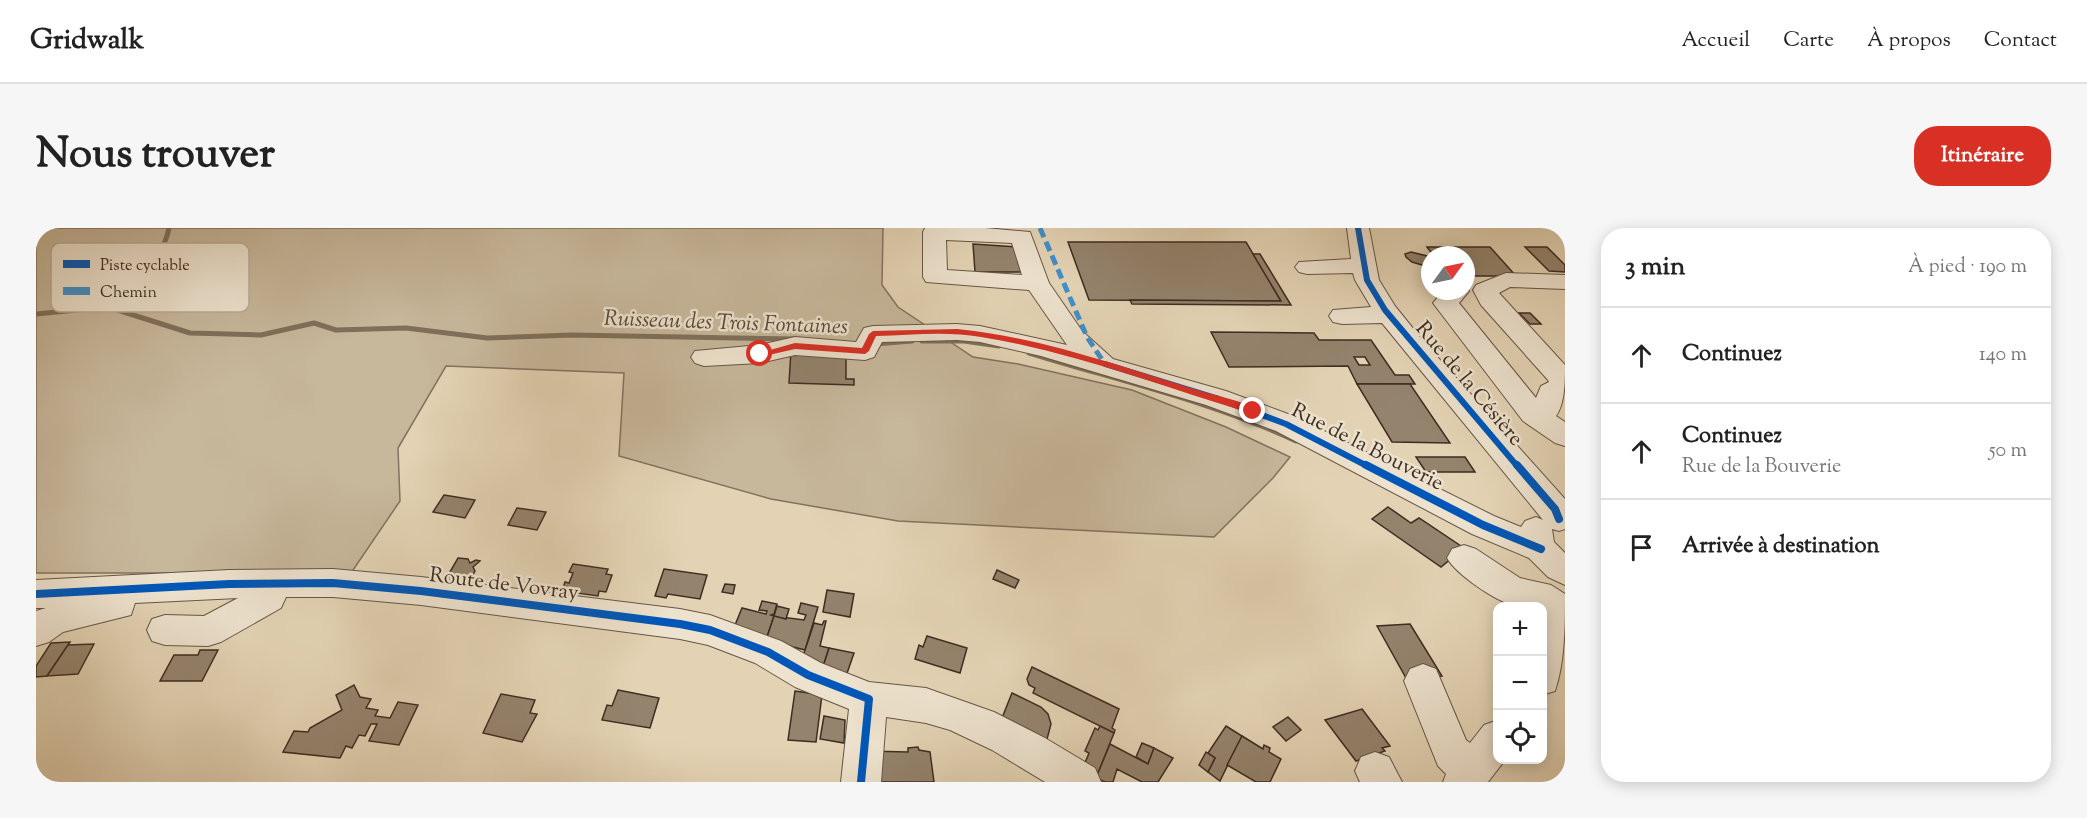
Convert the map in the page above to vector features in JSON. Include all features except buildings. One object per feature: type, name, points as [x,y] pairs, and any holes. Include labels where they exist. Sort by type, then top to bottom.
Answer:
[{"type":"street","name":"Rue de la Césière","points":[[1358,228],[1367,280],[1390,315],[1562,520]]},
{"type":"street","points":[[1307,267],[1364,267]]},
{"type":"street","points":[[1477,287],[1506,280],[1565,282]]},
{"type":"street","points":[[1037,283],[1073,337],[1105,364]]},
{"type":"street","points":[[1477,287],[1485,290],[1490,300],[1560,376],[1563,383],[1560,388],[1551,393],[1548,408],[1533,414]]},
{"type":"street","points":[[1448,300],[1446,303],[1533,414],[1565,436]]},
{"type":"street","points":[[1342,316],[1390,315]]},
{"type":"street","name":"Rue de la Bouverie","points":[[704,357],[760,354],[795,346],[865,351],[873,334],[933,332],[980,334],[1045,348],[1216,398],[1286,424],[1484,525],[1541,549]]},
{"type":"street","points":[[1562,520],[1548,520],[1540,525],[1536,531],[1536,539],[1548,558],[1565,571]]},
{"type":"street","points":[[1464,558],[1513,591],[1539,595],[1564,610],[1551,625],[1545,656]]},
{"type":"street","points":[[165,630],[208,630],[269,598],[275,584]]},
{"type":"street","name":"Route de Vovray","points":[[36,594],[275,584],[358,584],[680,624],[710,630],[768,652],[808,675],[868,699],[901,702],[945,711],[978,722],[1027,748],[1082,782]]},
{"type":"street","points":[[109,629],[42,636],[36,631],[40,625],[57,619],[132,602],[147,588]]},
{"type":"street","points":[[1424,681],[1452,753],[1467,777],[1493,743]]},
{"type":"street","points":[[861,782],[868,699]]},
{"type":"shaded area","points":[[36,228],[883,228],[882,285],[898,307],[973,357],[1018,364],[1132,390],[1226,427],[1290,457],[1273,478],[1214,537],[898,521],[771,499],[619,456],[624,373],[446,366],[398,448],[400,501],[351,573],[36,573]]},
{"type":"waterway","points":[[164,243],[169,228]]},
{"type":"waterway","name":"Ruisseau des Trois Fontaines","points":[[36,314],[57,312]]},
{"type":"waterway","name":"Ruisseau des Trois Fontaines","points":[[124,312],[190,333],[261,335],[314,323],[336,330],[406,328],[487,338],[572,335],[796,339]]},
{"type":"waterway","name":"Ruisseau des Trois Fontaines","points":[[875,344],[912,341]]},
{"type":"waterway","name":"Ruisseau des Trois Fontaines","points":[[922,341],[964,341],[999,346]]},
{"type":"waterway","name":"Ruisseau des Trois Fontaines","points":[[1029,353],[1198,403],[1296,441]]},
{"type":"marked path","points":[[1040,228],[1087,337],[1105,364]]},
{"type":"cycle path","points":[[1358,228],[1367,280],[1385,310],[1415,348],[1555,509],[1559,519]]},
{"type":"cycle path","points":[[1105,364],[1216,398],[1286,424],[1483,525],[1541,549]]},
{"type":"cycle path","points":[[36,594],[229,584],[333,583],[421,591],[680,624],[710,630],[768,652],[808,675],[869,699],[861,782]]},
{"type":"route","points":[[760,354],[795,346],[865,351],[873,334],[933,332],[980,334],[1105,364],[1253,411]]}]
